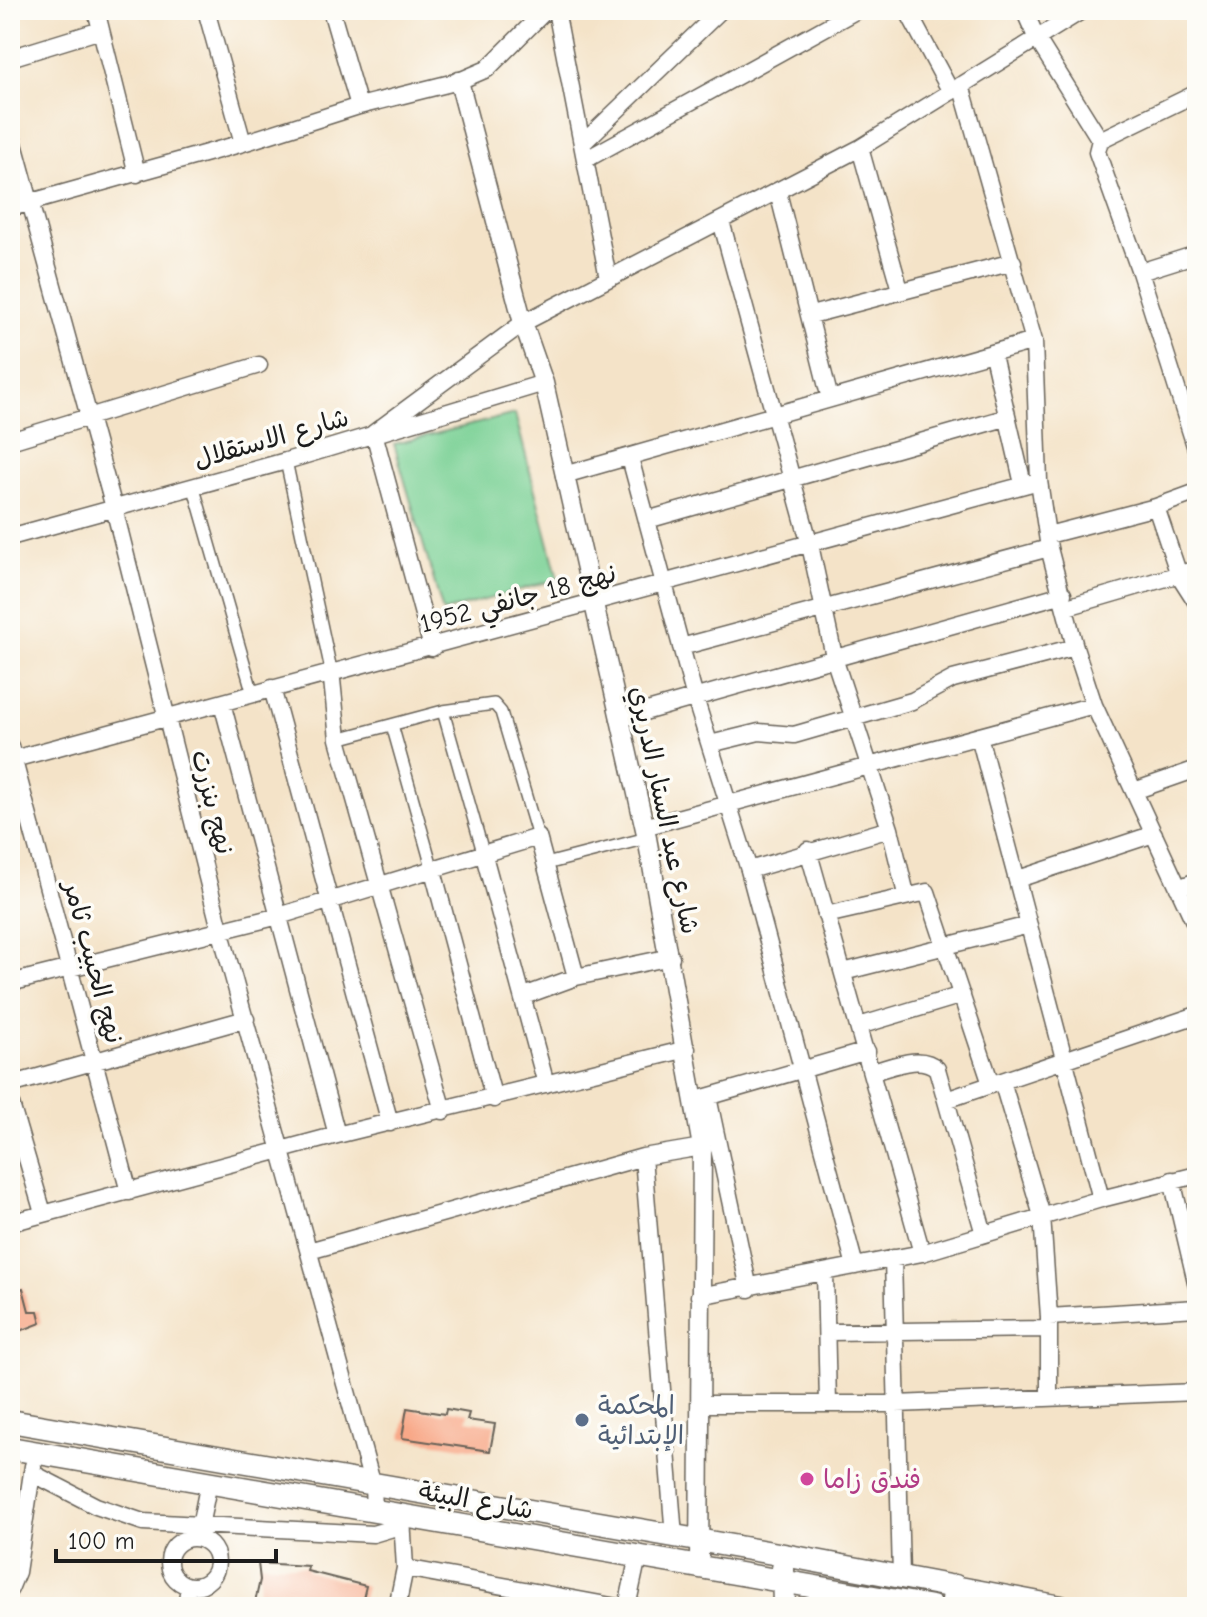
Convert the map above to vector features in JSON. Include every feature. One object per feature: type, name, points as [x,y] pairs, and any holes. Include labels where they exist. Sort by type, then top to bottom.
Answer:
[{"type":"main road","points":[[10,1421],[901,1576],[954,1597],[1061,1607]]},
{"type":"main road","name":"شارع البيئة","points":[[10,1448],[34,1463],[209,1482],[374,1510],[402,1521],[638,1556],[932,1607]]},
{"type":"main road","points":[[784,1555],[784,1607]]},
{"type":"street","points":[[96,10],[137,174]]},
{"type":"street","points":[[206,10],[243,143]]},
{"type":"street","points":[[331,10],[359,106]]},
{"type":"street","points":[[10,208],[137,174],[359,106],[459,81],[487,69],[546,10]]},
{"type":"street","points":[[556,10],[608,278]]},
{"type":"street","points":[[584,152],[721,10]]},
{"type":"street","points":[[584,152],[857,10]]},
{"type":"street","points":[[907,10],[956,88],[1013,262],[1034,341],[1031,482]]},
{"type":"street","points":[[1024,10],[1037,39],[1100,140],[1097,152],[1101,167],[1140,272],[1197,452]]},
{"type":"street","points":[[432,648],[374,433],[523,323],[860,148],[1083,10]]},
{"type":"street","points":[[10,58],[101,30]]},
{"type":"street","name":"شارع عبد الستار الدريري","points":[[459,81],[523,323],[544,383],[645,833],[687,1049],[701,1099],[699,1566]]},
{"type":"street","points":[[1100,140],[1197,93]]},
{"type":"street","name":"نهج بنزرت","points":[[10,129],[114,508],[220,929],[373,1486],[374,1510]]},
{"type":"street","points":[[860,148],[900,290]]},
{"type":"street","points":[[778,192],[830,399]]},
{"type":"street","points":[[721,221],[810,545],[835,661],[890,829],[906,894]]},
{"type":"street","points":[[1140,272],[1197,254]]},
{"type":"street","points":[[811,315],[1013,262]]},
{"type":"street","points":[[564,475],[1034,341]]},
{"type":"street","points":[[993,355],[1005,418],[1031,482],[1075,647],[1094,705],[1197,928]]},
{"type":"street","points":[[10,441],[259,365]]},
{"type":"street","name":"شارع الاستقلال","points":[[10,537],[286,461],[544,383]]},
{"type":"street","points":[[647,520],[1005,418]]},
{"type":"street","points":[[630,458],[695,698],[749,870],[855,1266]]},
{"type":"street","points":[[286,461],[331,670],[338,739],[443,1111]]},
{"type":"street","name":"نهج 18 جانفي 1952","points":[[11,756],[167,718],[331,670],[432,648],[1031,482]]},
{"type":"street","points":[[193,485],[253,694]]},
{"type":"street","points":[[681,647],[824,609],[1049,541],[1197,492]]},
{"type":"street","points":[[1156,507],[1179,575],[1197,603]]},
{"type":"street","points":[[619,719],[1197,569]]},
{"type":"street","points":[[710,744],[754,733],[794,735],[912,701],[953,679],[1075,647]]},
{"type":"street","points":[[272,688],[390,1123]]},
{"type":"street","points":[[338,739],[443,711],[489,702],[499,707],[576,977]]},
{"type":"street","points":[[222,703],[337,1135]]},
{"type":"street","points":[[546,864],[728,804],[1094,705]]},
{"type":"street","points":[[443,711],[546,1084]]},
{"type":"street","points":[[392,725],[494,1099]]},
{"type":"street","points":[[979,736],[1101,1199]]},
{"type":"street","name":"نهج الحبيب ثامر","points":[[11,756],[97,1062],[129,1192]]},
{"type":"street","points":[[1134,791],[1197,769]]},
{"type":"street","points":[[749,870],[808,850],[890,829]]},
{"type":"street","points":[[1018,879],[1154,834]]},
{"type":"street","points":[[10,983],[70,965],[279,916],[538,837]]},
{"type":"street","points":[[808,850],[922,1253]]},
{"type":"street","points":[[1178,888],[1197,881]]},
{"type":"street","points":[[826,915],[906,894],[922,891],[929,894],[1042,1216],[1049,1323],[1049,1397]]},
{"type":"street","points":[[843,972],[1029,925]]},
{"type":"street","points":[[524,996],[576,977],[671,957]]},
{"type":"street","points":[[859,1026],[962,995]]},
{"type":"street","points":[[946,1100],[1197,1015]]},
{"type":"street","points":[[10,1085],[246,1019]]},
{"type":"street","points":[[10,1223],[282,1149],[687,1049]]},
{"type":"street","points":[[749,1289],[701,1099],[867,1051]]},
{"type":"street","points":[[872,1072],[915,1061],[929,1062],[937,1069],[984,1234]]},
{"type":"street","points":[[10,1101],[43,1213]]},
{"type":"street","points":[[309,1251],[643,1157],[702,1147]]},
{"type":"street","points":[[643,1157],[674,1536]]},
{"type":"street","points":[[699,1296],[749,1289],[922,1253],[1101,1199],[1197,1175]]},
{"type":"street","points":[[1172,1180],[1191,1237],[1197,1286]]},
{"type":"street","points":[[893,1258],[901,1576]]},
{"type":"street","points":[[825,1272],[829,1332],[828,1404]]},
{"type":"street","points":[[829,1332],[1049,1323],[1197,1308]]},
{"type":"street","points":[[700,1404],[896,1404],[1197,1392]]},
{"type":"street","points":[[10,1589],[17,1572],[34,1463],[129,1519],[198,1532],[373,1534],[402,1521],[405,1568],[397,1607]]},
{"type":"street","points":[[198,1532],[214,1550],[217,1568],[206,1583],[189,1586],[173,1575],[170,1557],[181,1542],[198,1532],[209,1482]]},
{"type":"street","points":[[627,1607],[638,1556]]},
{"type":"street","points":[[405,1568],[617,1607]]},
{"type":"street","points":[[186,1607],[189,1586]]},
{"type":"green space","points":[[515,414],[558,579],[443,612],[394,444]]},
{"type":"building","points":[[23,1288],[29,1311],[38,1311],[41,1323],[10,1335],[10,1292]]},
{"type":"building","points":[[407,1408],[445,1414],[446,1409],[469,1413],[467,1420],[495,1424],[490,1451],[402,1438]]},
{"type":"building","points":[[10,1493],[19,1493],[12,1547],[10,1546]]},
{"type":"building","points":[[258,1563],[308,1566],[307,1571],[366,1586],[361,1607],[254,1607],[260,1580]]},
{"type":"place","name":"المحكمة الإبتدائية","points":[[582,1420]]},
{"type":"place","name":"فندق زاما","points":[[807,1479]]}]
